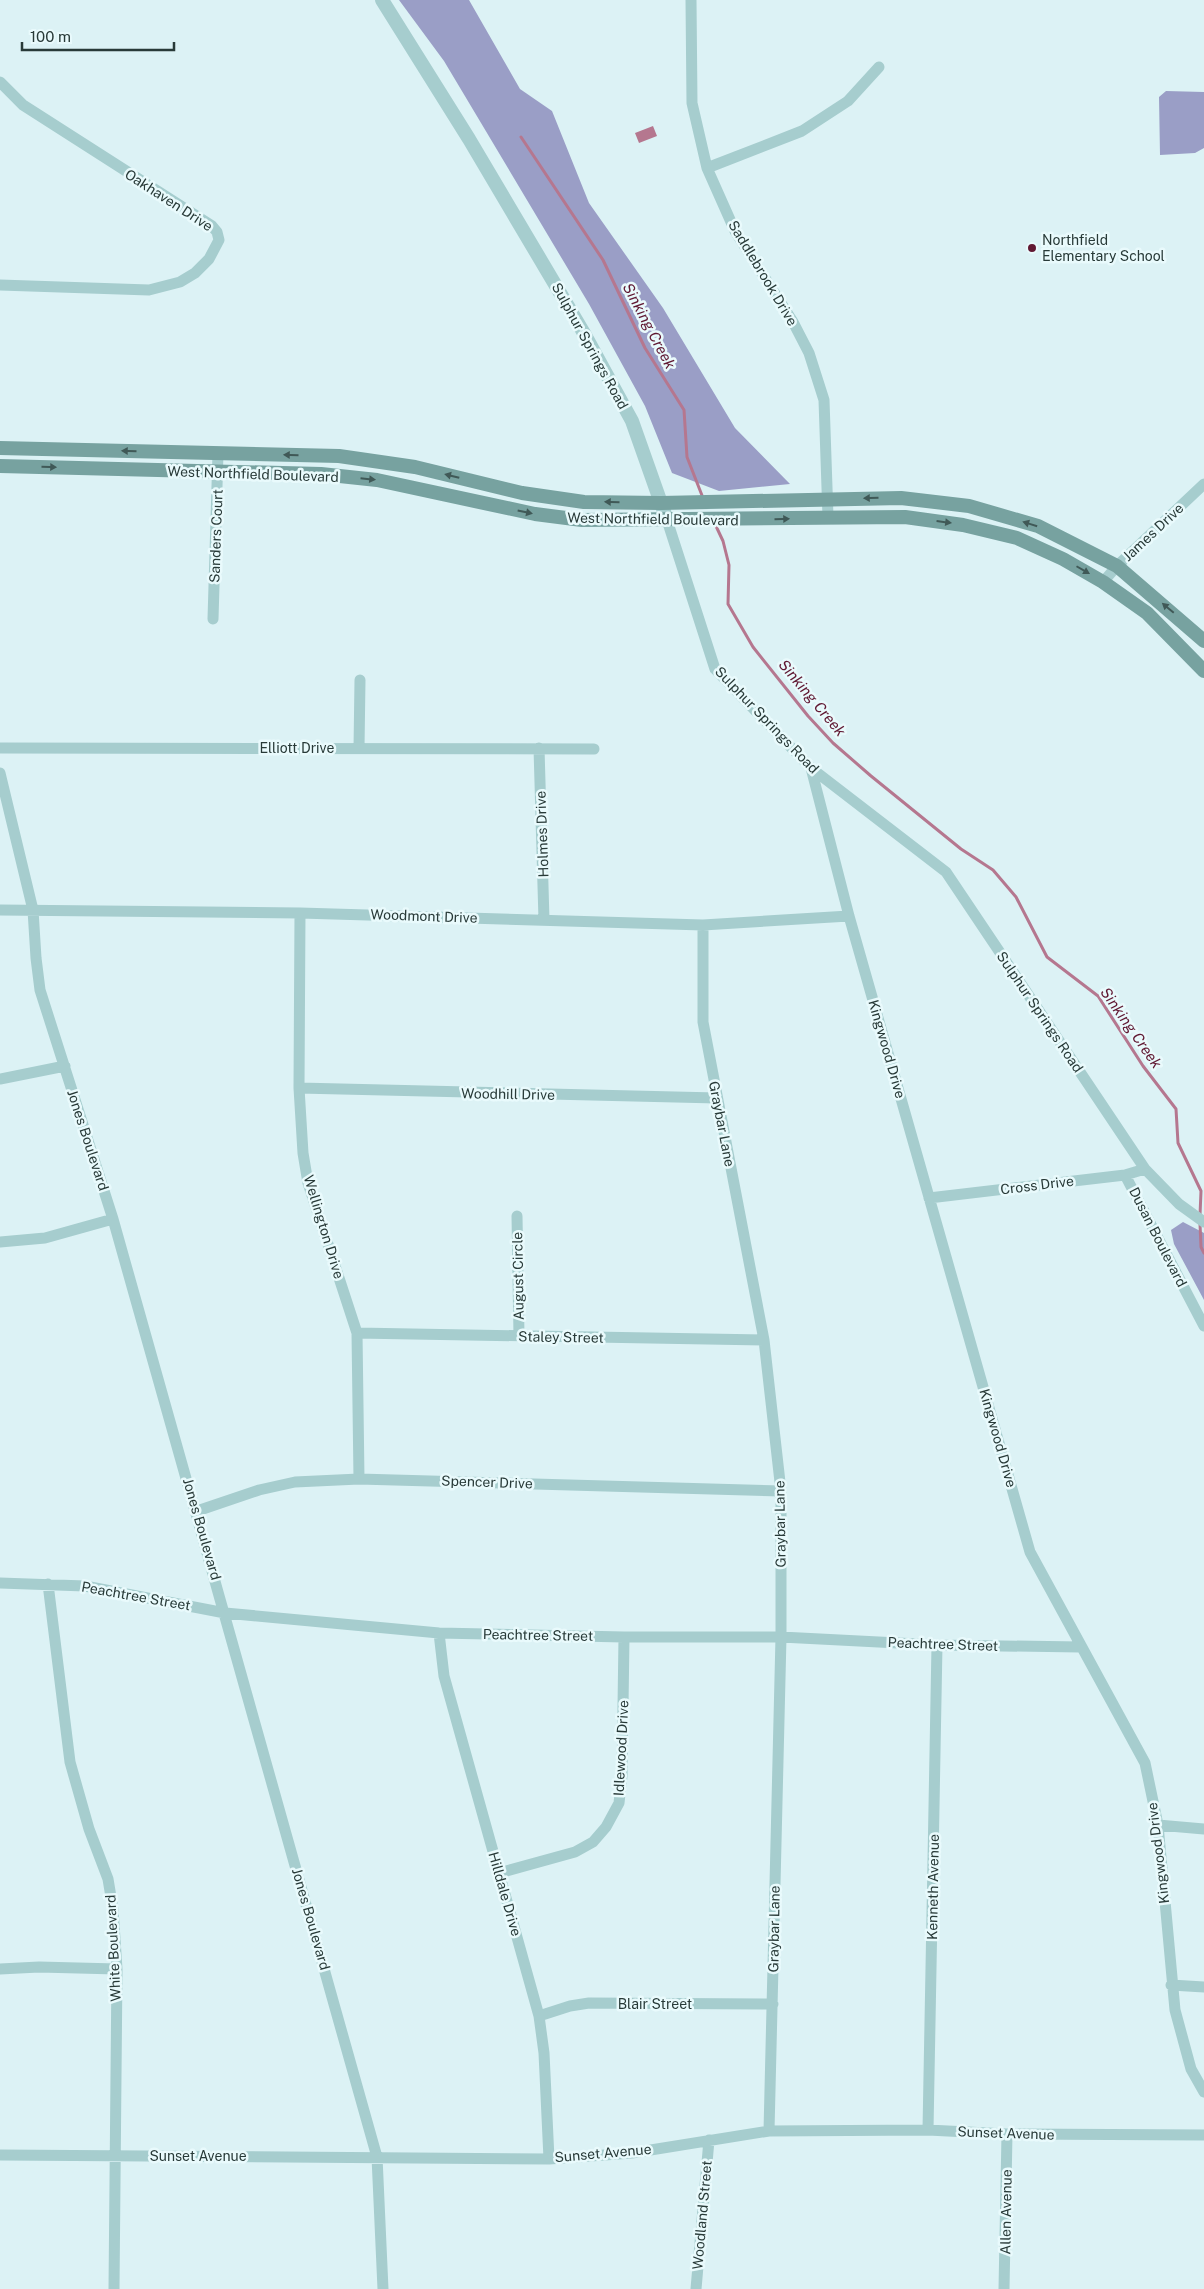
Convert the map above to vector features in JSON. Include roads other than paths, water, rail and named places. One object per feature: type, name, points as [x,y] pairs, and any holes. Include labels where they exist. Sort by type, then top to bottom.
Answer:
[{"type":"main road","name":"West Northfield Boulevard","points":[[0,448],[339,456],[415,468],[522,493],[584,502],[661,503],[827,498],[901,498],[969,506],[1038,526],[1117,566],[1204,640]]},
{"type":"main road","name":"West Northfield Boulevard","points":[[0,466],[321,474],[371,480],[535,514],[582,520],[905,517],[963,525],[1017,538],[1063,558],[1103,582],[1147,613],[1204,671]]},
{"type":"street","name":"Sulphur Springs Road","points":[[382,0],[469,139],[586,335],[632,421],[668,520],[715,670],[811,768],[946,872],[1145,1169],[1179,1204],[1204,1222]]},
{"type":"street","name":"Saddlebrook Drive","points":[[691,0],[692,103],[707,168],[735,231],[794,322],[809,353],[824,400],[828,517]]},
{"type":"street","points":[[707,168],[802,131],[848,101],[879,67]]},
{"type":"street","name":"Oakhaven Drive","points":[[0,82],[23,105],[218,232],[219,240],[209,259],[195,273],[180,282],[149,290],[0,285]]},
{"type":"street","name":"Sanders Court","points":[[213,619],[218,453]]},
{"type":"street","name":"James Drive","points":[[1103,582],[1117,566],[1204,484]]},
{"type":"street","points":[[359,748],[360,680]]},
{"type":"street","name":"Elliott Drive","points":[[0,748],[594,749]]},
{"type":"street","name":"Holmes Drive","points":[[539,748],[544,920]]},
{"type":"street","name":"Kingwood Drive","points":[[811,768],[848,916],[1030,1552],[1080,1647],[1145,1763],[1158,1825],[1171,1985],[1185,2050],[1191,2069],[1204,2092]]},
{"type":"street","name":"Jones Boulevard","points":[[0,773],[34,910],[36,958],[40,990],[114,1219],[377,2157],[383,2289]]},
{"type":"street","name":"Woodmont Drive","points":[[0,910],[300,913],[702,924],[848,916]]},
{"type":"street","name":"Wellington Drive","points":[[300,913],[299,1088],[303,1153],[308,1183],[357,1333],[359,1479]]},
{"type":"street","name":"Graybar Lane","points":[[702,924],[703,1022],[764,1340],[781,1491],[781,1637],[769,2130]]},
{"type":"street","points":[[0,1079],[65,1066]]},
{"type":"street","name":"Woodhill Drive","points":[[299,1088],[717,1098]]},
{"type":"street","name":"Cross Drive","points":[[929,1198],[1125,1175],[1145,1169]]},
{"type":"street","name":"Dusan Boulevard","points":[[1125,1175],[1204,1326]]},
{"type":"street","name":"August Circle","points":[[517,1216],[519,1336]]},
{"type":"street","points":[[0,1242],[45,1238],[114,1219]]},
{"type":"street","name":"Staley Street","points":[[357,1333],[764,1340]]},
{"type":"street","name":"Spencer Drive","points":[[197,1511],[259,1490],[295,1482],[359,1479],[781,1491]]},
{"type":"street","name":"Peachtree Street","points":[[0,1583],[85,1586],[225,1613],[439,1633],[624,1637],[781,1637],[937,1645],[1080,1647]]},
{"type":"street","name":"White Boulevard","points":[[48,1584],[70,1762],[90,1829],[108,1880],[114,1909],[117,1969],[114,2289]]},
{"type":"street","name":"Hilldale Drive","points":[[439,1633],[444,1676],[539,2016],[544,2053],[549,2158]]},
{"type":"street","name":"Idlewood Drive","points":[[499,1873],[575,1852],[594,1842],[606,1827],[619,1803],[622,1776],[624,1637]]},
{"type":"street","name":"Kenneth Avenue","points":[[928,2130],[937,1645]]},
{"type":"street","points":[[1158,1825],[1204,1829]]},
{"type":"street","points":[[0,1969],[39,1967],[117,1969]]},
{"type":"street","points":[[1171,1985],[1204,1987]]},
{"type":"street","name":"Blair Street","points":[[539,2016],[570,2006],[589,2003],[773,2004]]},
{"type":"street","name":"Sunset Avenue","points":[[0,2155],[549,2158],[632,2153],[769,2130],[928,2130],[1007,2134],[1204,2134]]},
{"type":"street","name":"Allen Avenue","points":[[1004,2289],[1007,2134]]},
{"type":"street","name":"Woodland Street","points":[[696,2289],[709,2140]]},
{"type":"waterway","name":"Sinking Creek","points":[[521,137],[603,260],[645,348],[684,410],[687,457],[703,498]]},
{"type":"waterway","name":"Sinking Creek","points":[[715,524],[723,541],[729,565],[728,604],[753,647],[808,716],[833,743],[871,776],[961,849],[993,870],[1016,897],[1047,957],[1098,996],[1143,1066],[1176,1109],[1178,1143],[1201,1191],[1200,1215]]},
{"type":"waterway","name":"Sinking Creek","points":[[1200,1224],[1201,1247],[1204,1253]]},
{"type":"place","name":"Northfield Elementary School","points":[[1032,248]]}]
